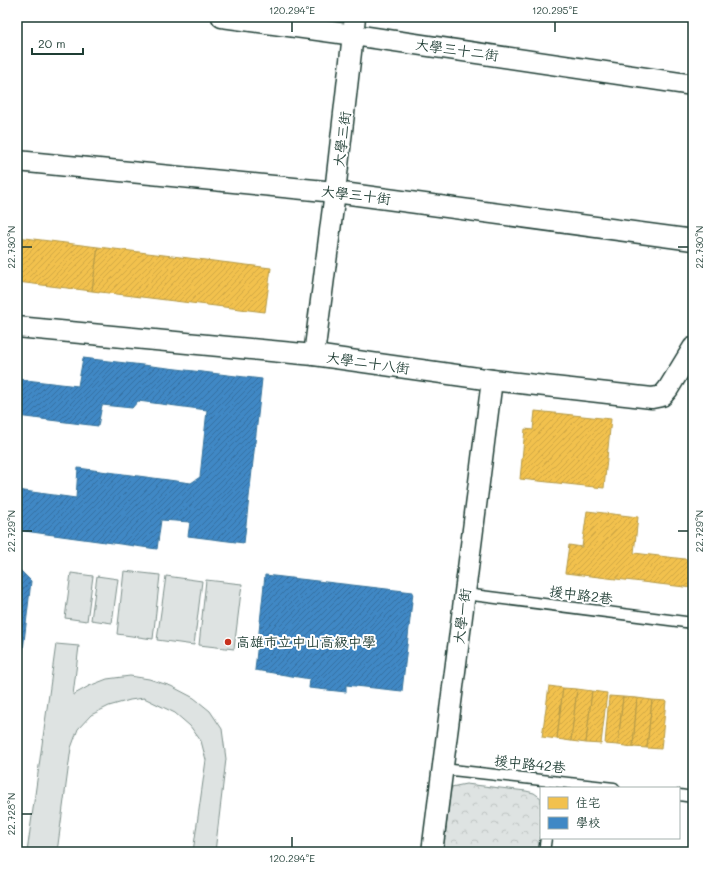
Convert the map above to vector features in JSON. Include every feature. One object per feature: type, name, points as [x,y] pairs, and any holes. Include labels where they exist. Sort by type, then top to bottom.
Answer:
[{"type":"street","name":"大學三十二街","points":[[222,17],[354,26],[693,85]]},
{"type":"street","name":"大學三街","points":[[314,355],[336,192],[354,26]]},
{"type":"street","name":"大學三十街","points":[[17,160],[336,192],[693,240]]},
{"type":"street","name":"大學二十八街","points":[[17,328],[314,355],[492,380],[652,398],[662,396],[668,389],[693,348]]},
{"type":"street","name":"大學一街","points":[[432,852],[492,380]]},
{"type":"lane","name":"援中路2巷","points":[[465,594],[693,622]]},
{"type":"lane","name":"援中路42巷","points":[[443,769],[552,785],[593,787]]},
{"type":"lane","points":[[680,795],[693,797]]},
{"type":"lane","points":[[544,852],[546,839]]},
{"type":"green space","points":[[124,571],[160,575],[153,639],[117,634]]},
{"type":"green space","points":[[71,573],[93,576],[87,621],[65,618]]},
{"type":"green space","points":[[97,576],[118,579],[112,623],[91,620]]},
{"type":"green space","points":[[166,576],[202,581],[194,645],[157,640]]},
{"type":"green space","points":[[206,580],[242,584],[234,649],[199,645]]},
{"type":"green space","points":[[56,644],[79,646],[73,695],[89,686],[107,679],[130,676],[149,679],[171,686],[194,698],[210,711],[222,729],[226,759],[215,852],[193,852],[206,760],[201,741],[190,726],[175,713],[144,698],[109,706],[91,715],[78,729],[71,748],[57,852],[27,852]]},
{"type":"green space","points":[[466,784],[526,791],[534,793],[540,797],[539,852],[443,852],[451,787]]},
{"type":"building: 住宅","points":[[17,237],[98,247],[92,291],[17,282]]},
{"type":"building: 住宅","points":[[98,247],[271,268],[265,312],[92,291]]},
{"type":"building: 住宅","points":[[535,411],[611,419],[604,488],[520,479],[525,429],[533,430]]},
{"type":"building: 住宅","points":[[587,511],[638,517],[634,553],[693,560],[693,588],[565,573],[569,545],[582,547]]},
{"type":"building: 住宅","points":[[549,686],[563,688],[557,739],[542,737]]},
{"type":"building: 住宅","points":[[563,688],[577,689],[571,741],[557,739]]},
{"type":"building: 住宅","points":[[577,689],[592,691],[586,743],[571,741]]},
{"type":"building: 住宅","points":[[592,691],[607,693],[601,744],[586,743]]},
{"type":"building: 住宅","points":[[609,696],[623,697],[618,745],[605,744]]},
{"type":"building: 住宅","points":[[623,697],[637,698],[633,747],[618,745]]},
{"type":"building: 住宅","points":[[637,698],[652,700],[647,748],[633,747]]},
{"type":"building: 住宅","points":[[652,700],[666,701],[661,749],[647,748]]},
{"type":"building: 學校","points":[[83,358],[262,379],[244,543],[188,536],[190,522],[161,520],[157,549],[17,530],[17,490],[76,498],[78,468],[191,483],[200,477],[207,410],[138,401],[132,408],[102,405],[98,426],[17,416],[17,379],[78,386]]},
{"type":"building: 學校","points":[[17,567],[31,581],[18,694],[17,694]]},
{"type":"building: 學校","points":[[265,575],[413,592],[402,691],[346,685],[346,692],[309,688],[310,679],[255,670]]},
{"type":"place","name":"高雄市立中山高級中學","points":[[228,642]]}]
